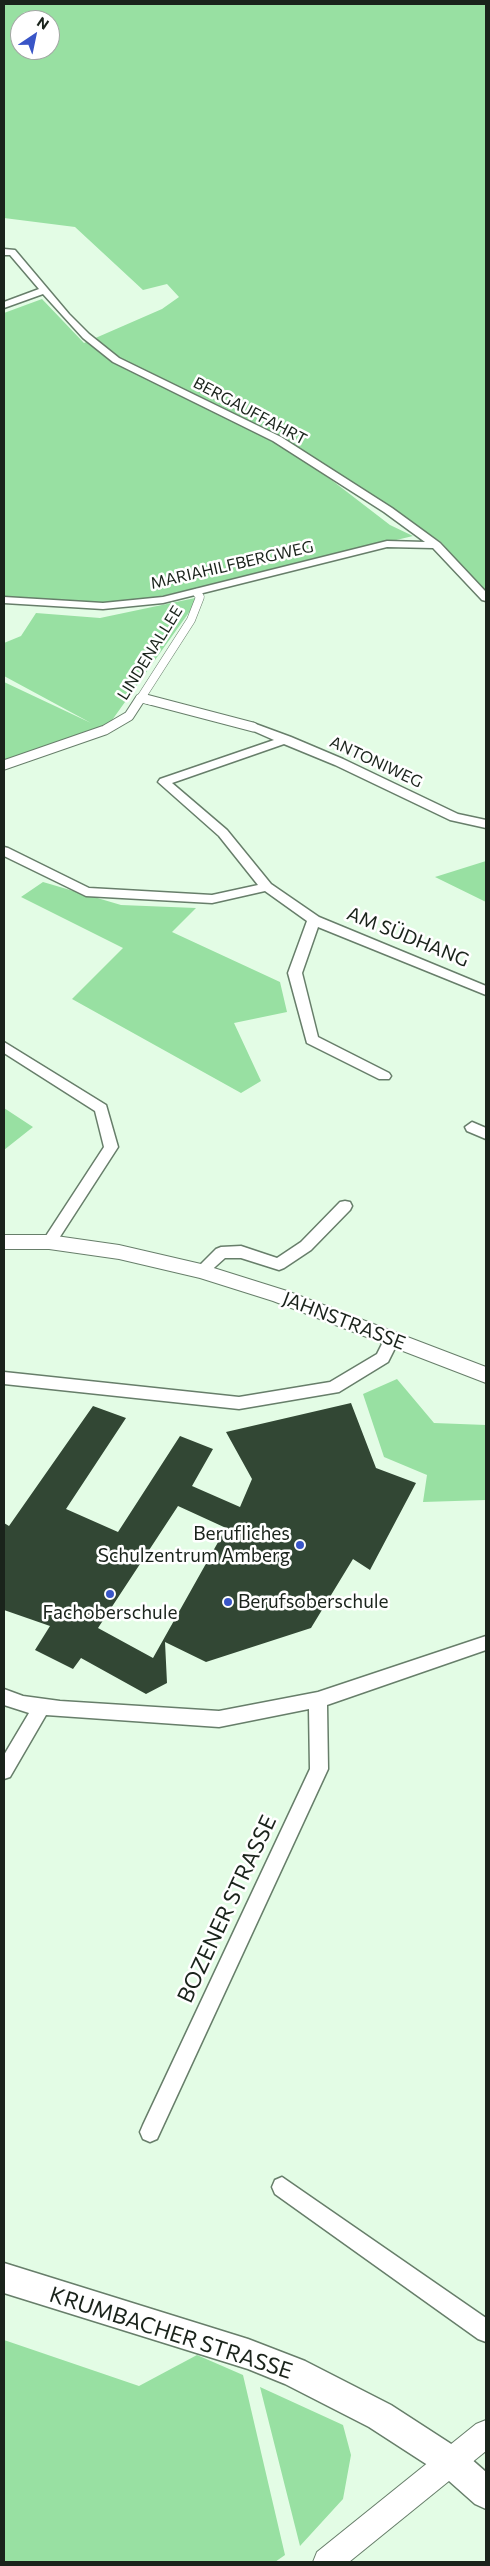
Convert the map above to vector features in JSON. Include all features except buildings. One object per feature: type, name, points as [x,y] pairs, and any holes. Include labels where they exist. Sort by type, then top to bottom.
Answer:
[{"type":"main road","name":"KRUMBACHER STRASSE","points":[[4,2278],[248,2354],[294,2372],[380,2416],[451,2462],[486,2493]]},
{"type":"street","name":"BERGAUFFAHRT","points":[[4,252],[12,252],[43,291],[86,336],[116,360],[278,439],[388,510],[436,545],[486,598]]},
{"type":"street","points":[[4,304],[43,291]]},
{"type":"street","name":"MARIAHILFBERGWEG","points":[[4,600],[103,606],[163,600],[387,544],[436,545]]},
{"type":"street","name":"LINDENALLEE","points":[[4,765],[105,730],[128,716],[190,620],[200,597],[197,593]]},
{"type":"street","points":[[140,698],[202,712],[253,727]]},
{"type":"street","name":"ANTONIWEG","points":[[253,727],[287,740],[454,817],[486,824]]},
{"type":"street","name":"AM SÜDHANG","points":[[287,740],[164,782],[223,833],[267,887],[314,920],[486,991]]},
{"type":"street","points":[[4,852],[86,892],[212,900],[267,887]]},
{"type":"street","points":[[314,920],[295,973],[312,1040],[384,1076]]},
{"type":"street","points":[[4,1047],[101,1108],[111,1146],[48,1242]]},
{"type":"street","points":[[472,1127],[486,1134]]},
{"type":"street","name":"JAHNSTRASSE","points":[[200,1271],[221,1253],[241,1252],[279,1264],[306,1246],[345,1206]]},
{"type":"street","name":"JAHNSTRASSE","points":[[4,1242],[48,1242],[119,1252],[200,1271],[280,1296],[486,1375]]},
{"type":"street","points":[[4,1378],[239,1403],[333,1388],[382,1358],[391,1340]]},
{"type":"street","points":[[4,1697],[23,1704],[42,1706],[219,1719],[318,1700],[486,1643]]},
{"type":"street","name":"BOZENER STRASSE","points":[[150,2132],[319,1769],[318,1700]]},
{"type":"street","points":[[4,1771],[42,1706]]},
{"type":"street","points":[[282,2187],[486,2332]]},
{"type":"street","points":[[328,2562],[486,2434]]},
{"type":"green space","points":[[4,4],[486,4],[486,592],[440,541],[286,445],[390,525],[413,536],[108,609],[4,602],[4,313],[42,299],[84,343],[162,309],[179,297],[167,284],[143,290],[75,227],[4,218]]},
{"type":"green space","points":[[200,597],[105,730],[4,765],[4,682],[91,723],[4,676],[4,643],[21,636],[36,613],[100,618]]},
{"type":"green space","points":[[486,861],[486,902],[435,877]]},
{"type":"green space","points":[[43,882],[121,905],[196,908],[172,932],[280,982],[287,1012],[234,1023],[261,1081],[241,1093],[72,999],[123,948],[21,897]]},
{"type":"green space","points":[[4,1108],[33,1127],[4,1150]]},
{"type":"green space","points":[[397,1379],[434,1423],[486,1425],[486,1500],[423,1502],[427,1475],[384,1457],[363,1394]]},
{"type":"green space","points":[[4,2340],[139,2386],[197,2355],[243,2375],[285,2555],[275,2562],[4,2562]]},
{"type":"green space","points":[[260,2387],[343,2425],[351,2455],[343,2499],[300,2546]]},
{"type":"place","name":"Berufliches Schulzentrum Amberg","points":[[300,1545]]},
{"type":"place","name":"Fachoberschule","points":[[110,1594]]},
{"type":"place","name":"Berufsoberschule","points":[[228,1602]]}]
